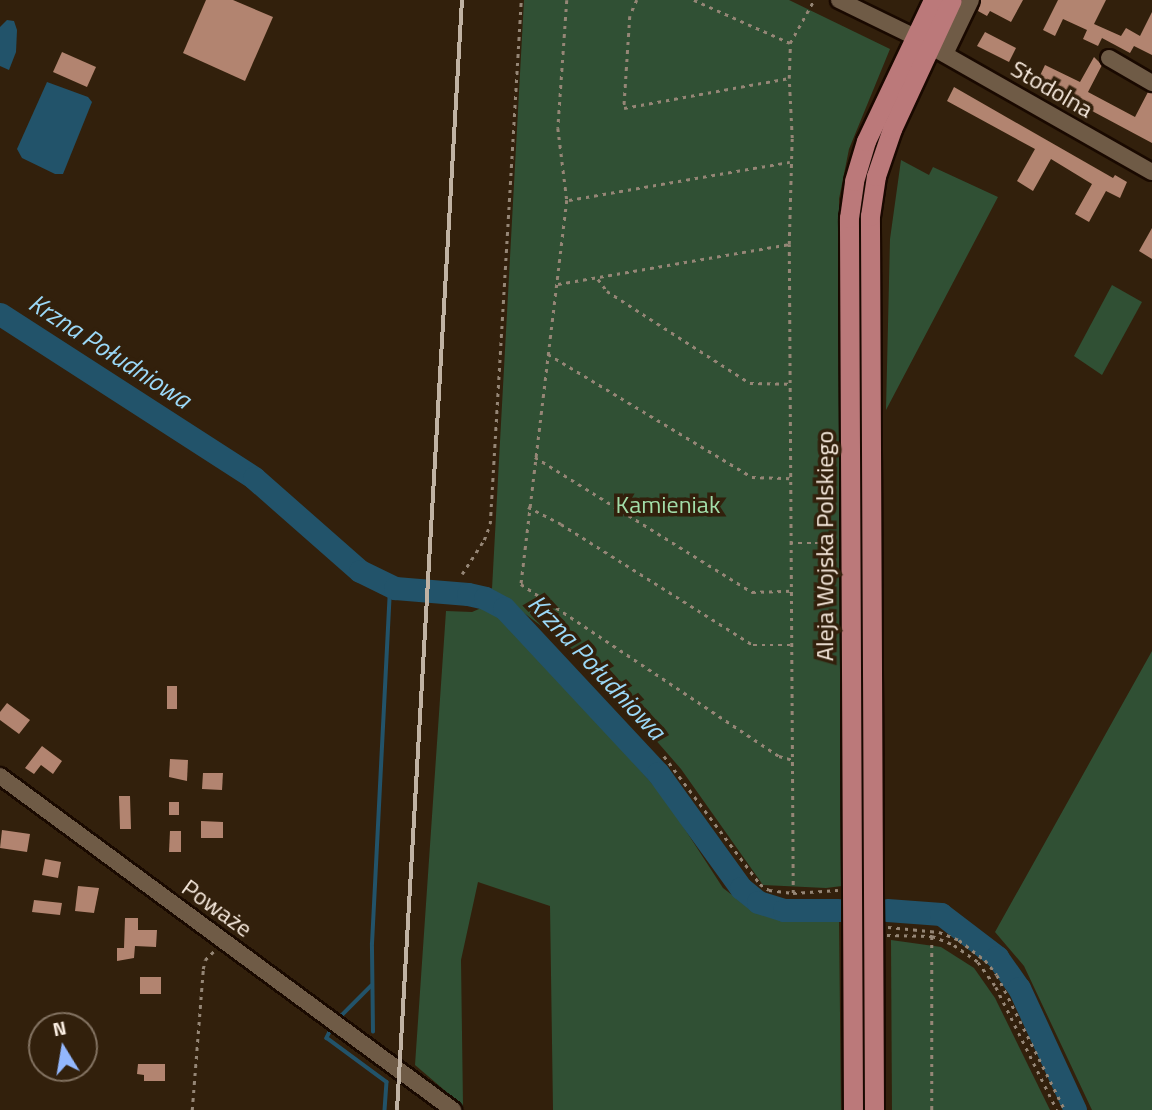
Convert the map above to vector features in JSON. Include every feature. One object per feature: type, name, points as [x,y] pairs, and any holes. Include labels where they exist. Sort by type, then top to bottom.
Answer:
[{"type":"main road","name":"Aleja Wojska Polskiego","points":[[853,1110],[849,218],[854,181],[866,141],[930,46],[933,0]]},
{"type":"main road","name":"Aleja Wojska Polskiego","points":[[874,1110],[869,226],[873,191],[886,147],[952,0]]},
{"type":"street","name":"Stodolna","points":[[839,0],[930,46],[1152,172]]},
{"type":"street","points":[[930,46],[971,0]]},
{"type":"street","points":[[1109,58],[1152,83]]},
{"type":"street","name":"Poważe","points":[[0,776],[453,1110]]},
{"type":"path","points":[[462,574],[484,540],[490,524],[522,0]]},
{"type":"path","points":[[567,0],[558,128],[567,200],[528,507],[521,584],[779,756],[793,760]]},
{"type":"path","points":[[637,0],[630,16],[624,108],[789,78]]},
{"type":"path","points":[[694,0],[790,43]]},
{"type":"path","points":[[793,893],[789,78],[790,43],[814,0]]},
{"type":"path","points":[[567,200],[790,162]]},
{"type":"path","points":[[557,284],[789,244]]},
{"type":"path","points":[[598,279],[607,291],[750,383],[791,384]]},
{"type":"path","points":[[548,354],[752,477],[791,478]]},
{"type":"path","points":[[535,457],[752,592],[790,591]]},
{"type":"path","points":[[528,507],[561,524],[752,645],[792,645]]},
{"type":"path","points":[[790,543],[839,543]]},
{"type":"path","points":[[664,756],[760,884],[769,890],[793,893],[851,889]]},
{"type":"path","points":[[1057,1110],[996,987],[978,962],[954,945],[932,936],[883,934],[884,927],[939,932],[959,940],[985,960],[997,975],[1065,1110]]},
{"type":"path","points":[[932,936],[932,1110]]},
{"type":"path","points":[[192,1110],[203,969],[205,960],[222,939]]},
{"type":"green space","name":"Kamieniak","points":[[524,0],[789,0],[890,49],[849,149],[839,199],[842,886],[826,888],[763,885],[681,769],[585,659],[492,589]]},
{"type":"green space","points":[[901,160],[929,175],[933,167],[998,197],[886,410],[890,239]]},
{"type":"green space","points":[[1112,285],[1142,302],[1102,375],[1074,356]]},
{"type":"green space","points":[[486,606],[516,631],[664,797],[723,888],[750,909],[779,919],[839,918],[841,1110],[553,1110],[550,906],[478,882],[461,960],[463,1106],[415,1065],[446,611],[472,612]]},
{"type":"green space","points":[[1152,651],[1152,1110],[1092,1110],[1024,966],[995,932]]},
{"type":"green space","points":[[891,940],[941,947],[974,968],[995,998],[1050,1110],[892,1110]]},
{"type":"water","points":[[7,20],[14,21],[17,30],[16,52],[9,70],[0,66],[0,27]]},
{"type":"water","points":[[47,82],[88,97],[92,102],[63,174],[55,174],[22,158],[17,149]]},
{"type":"building","points":[[206,0],[233,0],[273,17],[245,81],[183,53]]},
{"type":"building","points":[[981,0],[1023,0],[1011,22],[990,11],[987,16],[978,11]]},
{"type":"building","points":[[1058,0],[1106,0],[1094,24],[1121,36],[1126,28],[1140,36],[1152,12],[1152,55],[1134,46],[1130,53],[1102,38],[1098,46],[1083,39],[1087,30],[1063,19],[1055,36],[1043,30]]},
{"type":"building","points":[[985,32],[1016,48],[1009,62],[977,46]]},
{"type":"building","points":[[62,52],[96,67],[87,87],[53,72]]},
{"type":"building","points":[[1094,57],[1102,65],[1088,92],[1135,117],[1148,92],[1152,93],[1152,143],[1036,84],[1045,65],[1080,82]]},
{"type":"building","points":[[954,87],[1113,178],[1115,175],[1127,182],[1120,198],[1106,191],[1089,222],[1075,214],[1092,184],[1051,159],[1033,191],[1017,181],[1035,149],[947,101]]},
{"type":"building","points":[[1152,228],[1152,259],[1139,251]]},
{"type":"building","points":[[167,686],[177,686],[177,709],[167,709]]},
{"type":"building","points":[[7,703],[30,720],[19,734],[0,720],[0,712]]},
{"type":"building","points":[[42,746],[62,761],[53,774],[41,765],[34,774],[25,768]]},
{"type":"building","points":[[170,759],[188,760],[187,781],[169,777]]},
{"type":"building","points":[[203,773],[223,773],[222,790],[202,789]]},
{"type":"building","points":[[119,796],[130,796],[131,829],[120,829]]},
{"type":"building","points":[[169,802],[179,802],[179,815],[169,815]]},
{"type":"building","points":[[201,821],[223,822],[223,838],[201,838]]},
{"type":"building","points":[[2,830],[30,834],[27,852],[0,848]]},
{"type":"building","points":[[170,831],[181,831],[181,852],[169,852]]},
{"type":"building","points":[[45,859],[61,862],[58,878],[42,875]]},
{"type":"building","points":[[78,886],[99,888],[94,913],[75,911]]},
{"type":"building","points":[[34,900],[62,903],[60,915],[32,912]]},
{"type":"building","points":[[125,918],[138,918],[138,930],[157,930],[156,947],[135,946],[134,958],[117,961],[117,948],[124,948]]},
{"type":"building","points":[[140,977],[161,977],[161,994],[140,994]]},
{"type":"building","points":[[138,1064],[165,1064],[165,1081],[144,1081],[144,1075],[137,1074]]},
{"type":"waterway","name":"Krzna Południowa","points":[[0,314],[254,478],[360,571],[395,588],[468,594],[485,598],[504,608],[658,773],[741,888],[758,902],[784,910],[838,910]]},
{"type":"waterway","points":[[373,1032],[372,944],[390,586]]},
{"type":"waterway","name":"Krzna Południowa","points":[[887,910],[941,914],[997,957],[1019,988],[1075,1110]]},
{"type":"waterway","points":[[340,1017],[371,986]]},
{"type":"waterway","points":[[330,1032],[327,1038],[387,1082],[385,1110]]},
{"type":"railway","points":[[397,1110],[462,0]]}]
